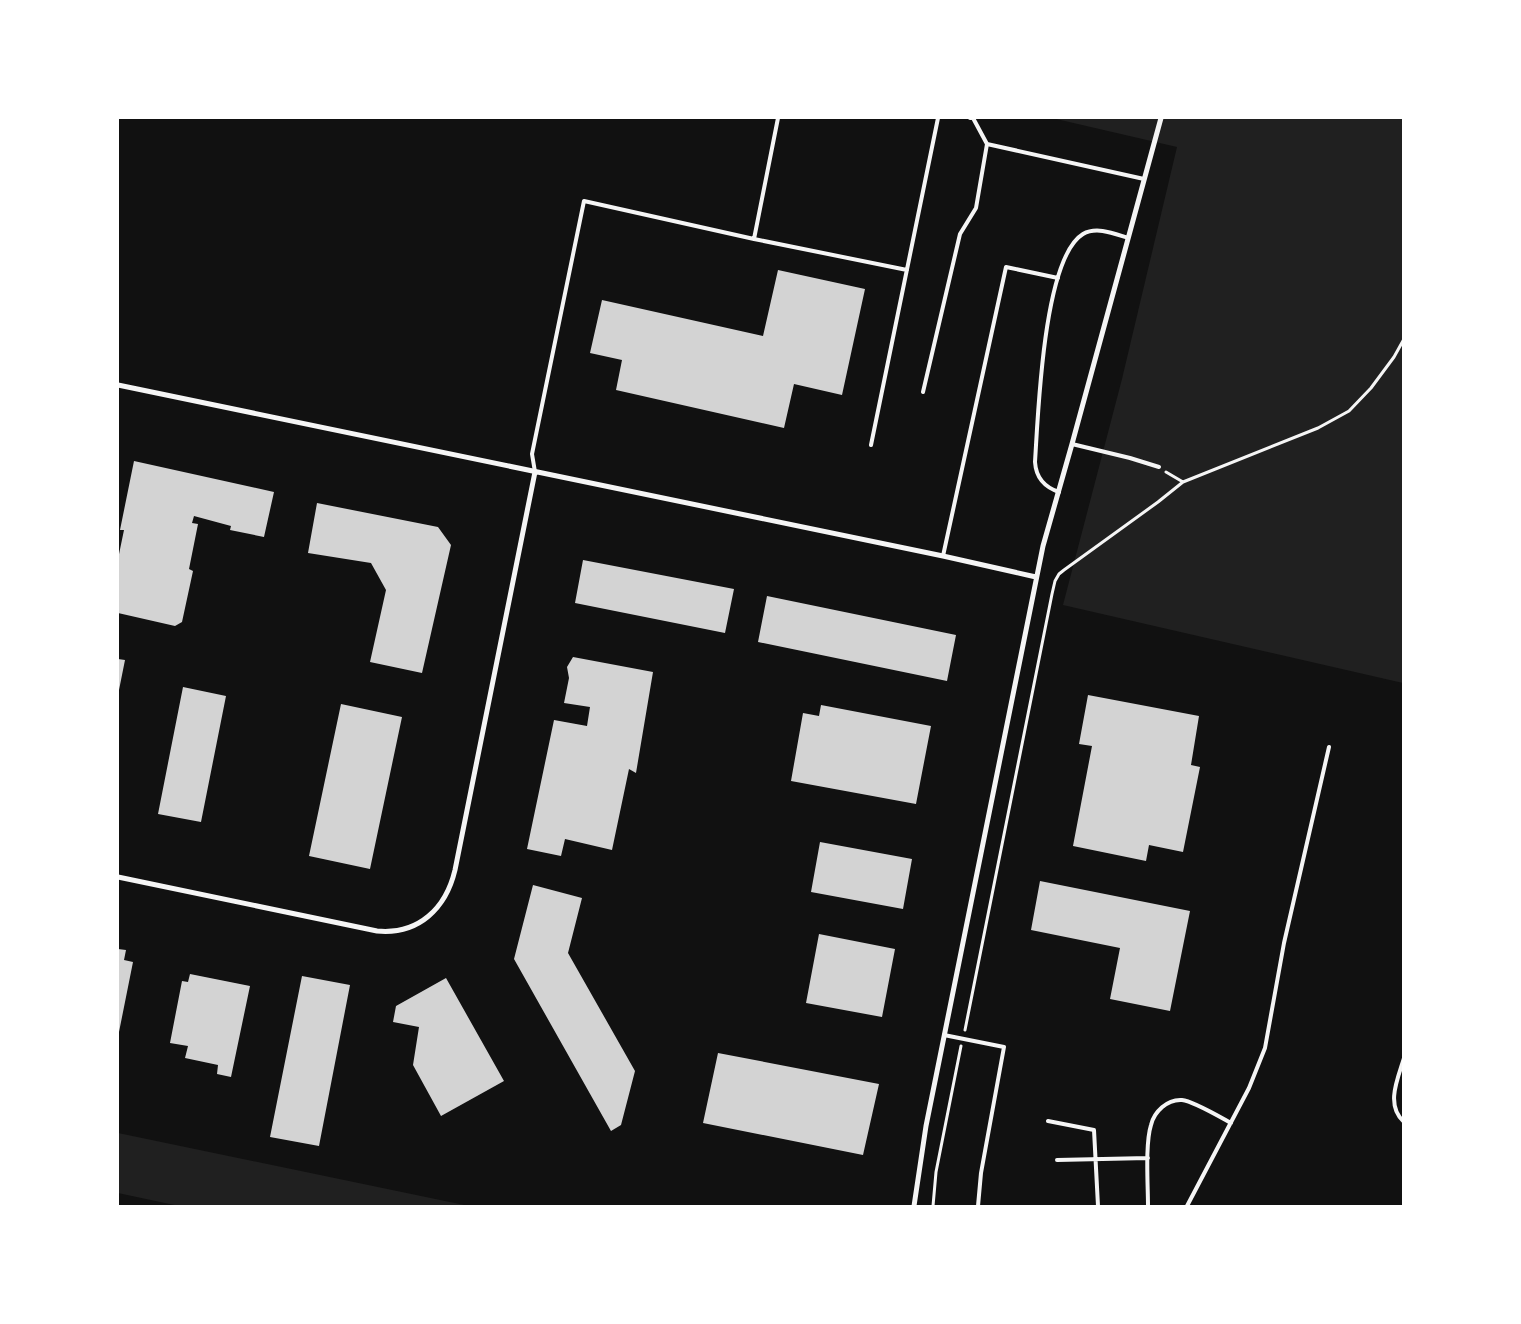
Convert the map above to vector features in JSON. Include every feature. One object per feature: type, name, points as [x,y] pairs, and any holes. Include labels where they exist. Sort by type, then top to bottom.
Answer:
[{"type":"street","points":[[914,1206],[922,1145],[1043,546],[1161,118]]},
{"type":"street","points":[[118,385],[943,556],[1036,577]]},
{"type":"street","points":[[118,878],[377,931],[393,931],[407,928],[421,921],[438,908],[449,890],[456,870],[535,472]]},
{"type":"lane","points":[[754,239],[778,118]]},
{"type":"lane","points":[[871,445],[938,118]]},
{"type":"lane","points":[[923,392],[960,234],[976,208],[987,144],[973,118],[970,118]]},
{"type":"lane","points":[[987,144],[1144,179]]},
{"type":"lane","points":[[535,472],[532,454],[584,202],[907,270]]},
{"type":"lane","points":[[1059,492],[1050,489],[1041,481],[1035,462],[1042,360],[1058,278],[1070,249],[1082,235],[1094,231],[1102,231],[1128,238]]},
{"type":"lane","points":[[943,556],[1006,268],[1058,278]]},
{"type":"lane","points":[[1072,444],[1130,458],[1159,468]]},
{"type":"lane","points":[[1182,1206],[1187,1206],[1250,1088],[1265,1048],[1284,942],[1328,747]]},
{"type":"lane","points":[[944,1034],[1004,1047],[981,1173],[978,1206]]},
{"type":"lane","points":[[1404,1058],[1394,1099],[1395,1110],[1404,1122]]},
{"type":"lane","points":[[1148,1206],[1148,1136],[1154,1116],[1167,1104],[1183,1100],[1231,1123]]},
{"type":"lane","points":[[1048,1121],[1094,1130],[1098,1206]]},
{"type":"lane","points":[[1057,1160],[1148,1158]]},
{"type":"path","points":[[965,1030],[1056,581],[1059,574],[1183,482],[1318,428],[1349,411],[1371,388],[1394,357],[1404,339]]},
{"type":"path","points":[[1159,468],[1183,482]]},
{"type":"path","points":[[933,1206],[936,1172],[961,1046]]},
{"type":"shaded area","points":[[1052,118],[1403,118],[1403,683],[1063,605],[1122,379],[1177,147]]},
{"type":"shaded area","points":[[118,1133],[469,1206],[179,1206],[118,1193]]},
{"type":"building","points":[[778,270],[865,289],[842,395],[794,384],[784,428],[616,390],[622,360],[590,353],[602,300],[763,336]]},
{"type":"building","points":[[134,461],[274,492],[264,537],[230,530],[231,526],[194,516],[192,523],[198,524],[189,569],[193,571],[182,622],[175,626],[118,613],[118,559],[124,530],[120,530]]},
{"type":"building","points":[[317,503],[438,527],[451,545],[422,673],[370,662],[386,590],[371,563],[308,553]]},
{"type":"building","points":[[583,560],[734,589],[725,633],[575,603]]},
{"type":"building","points":[[767,596],[956,635],[947,681],[758,642]]},
{"type":"building","points":[[573,657],[653,672],[636,773],[629,769],[612,850],[565,839],[561,856],[527,849],[554,720],[587,726],[590,707],[564,703],[569,678],[567,667]]},
{"type":"building","points":[[118,659],[125,660],[118,695]]},
{"type":"building","points":[[183,687],[226,696],[201,822],[158,814]]},
{"type":"building","points":[[1088,695],[1199,716],[1191,765],[1200,767],[1183,852],[1149,845],[1146,861],[1073,846],[1092,746],[1079,744]]},
{"type":"building","points":[[341,704],[402,717],[370,869],[309,856]]},
{"type":"building","points":[[821,705],[931,726],[916,804],[791,781],[803,713],[819,716]]},
{"type":"building","points":[[820,842],[912,859],[903,909],[811,892]]},
{"type":"building","points":[[1040,881],[1190,911],[1170,1011],[1110,999],[1120,948],[1031,930]]},
{"type":"building","points":[[533,885],[582,898],[568,953],[635,1071],[621,1125],[611,1131],[514,959]]},
{"type":"building","points":[[819,934],[895,949],[882,1017],[806,1003]]},
{"type":"building","points":[[118,949],[126,950],[124,960],[133,962],[118,1037]]},
{"type":"building","points":[[190,974],[250,986],[231,1077],[217,1074],[218,1065],[185,1058],[188,1046],[170,1043],[182,981],[188,982]]},
{"type":"building","points":[[302,976],[350,985],[319,1146],[270,1137]]},
{"type":"building","points":[[446,978],[504,1081],[441,1116],[413,1065],[419,1027],[393,1022],[396,1006]]},
{"type":"building","points":[[718,1053],[879,1084],[863,1155],[703,1123]]}]
